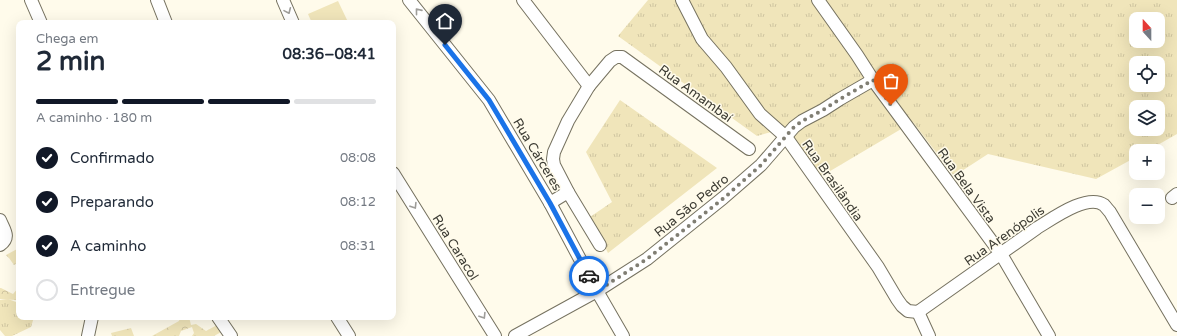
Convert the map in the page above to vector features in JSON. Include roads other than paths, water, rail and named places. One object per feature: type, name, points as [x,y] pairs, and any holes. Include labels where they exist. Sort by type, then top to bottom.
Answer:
[{"type":"street","points":[[31,0],[40,20]]},
{"type":"street","points":[[157,0],[165,20]]},
{"type":"street","points":[[283,0],[292,20]]},
{"type":"street","name":"Rua Cárceres","points":[[409,0],[489,100],[550,203],[623,336]]},
{"type":"street","points":[[523,0],[589,86],[568,122],[554,152],[553,159],[568,192],[600,245]]},
{"type":"street","name":"Rua Brasilândia","points":[[682,0],[702,39],[726,67],[760,114],[786,137],[878,267],[902,306],[908,311],[918,312]]},
{"type":"street","name":"Rua Bela Vista","points":[[818,0],[873,80],[1001,254],[1049,336]]},
{"type":"street","name":"Rua Amambaí","points":[[589,86],[610,61],[616,57],[622,57],[749,149]]},
{"type":"street","name":"Rua São Pedro","points":[[515,336],[597,291],[647,259],[724,198],[761,165],[794,127],[873,80]]},
{"type":"street","name":"Rua Caracol","points":[[396,178],[495,336]]},
{"type":"street","points":[[550,203],[568,192]]},
{"type":"street","name":"Rua Arenópolis","points":[[918,312],[1037,228],[1074,206],[1087,202],[1098,202],[1105,205],[1110,212],[1177,325]]},
{"type":"street","points":[[0,220],[6,240],[0,245]]},
{"type":"street","points":[[918,312],[929,336]]},
{"type":"street","points":[[88,336],[91,320]]},
{"type":"street","points":[[220,320],[231,336]]},
{"type":"street","points":[[339,320],[349,336]]}]
